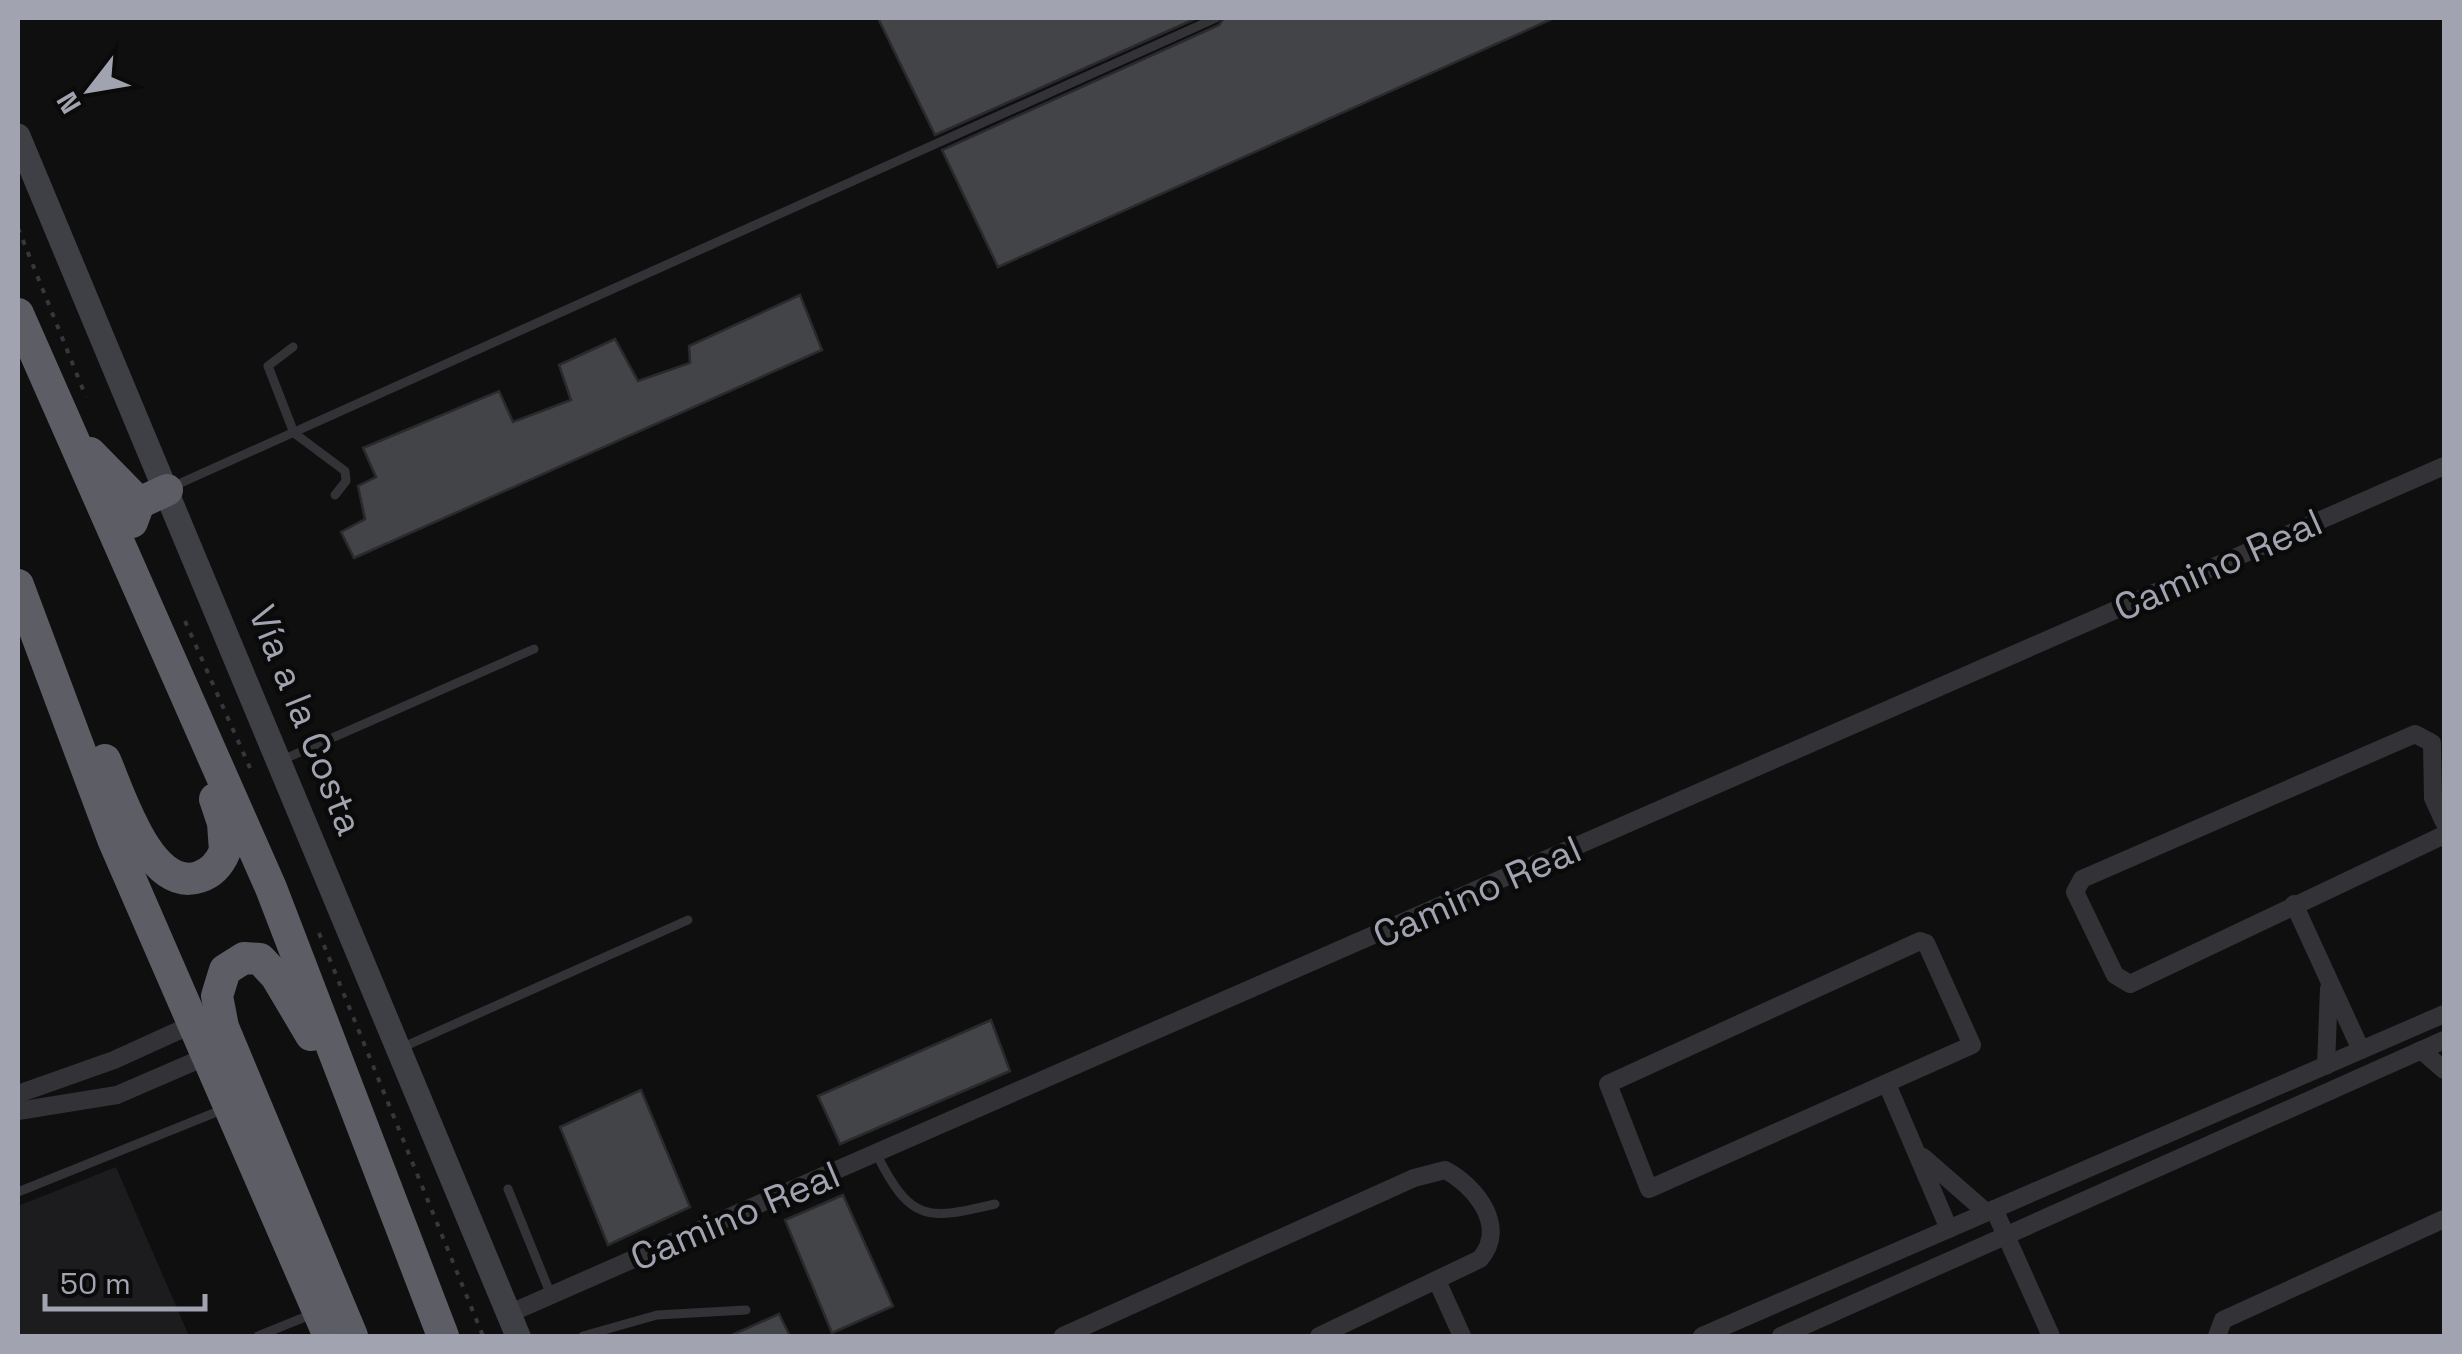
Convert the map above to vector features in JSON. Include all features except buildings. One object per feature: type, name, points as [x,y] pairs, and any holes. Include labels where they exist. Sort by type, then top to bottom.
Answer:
[{"type":"highway","points":[[18,314],[130,576],[271,888],[443,1336]]},
{"type":"highway","points":[[64,418],[100,466],[153,496],[130,532],[130,576]]},
{"type":"highway","points":[[18,585],[113,839],[320,1324]]},
{"type":"highway","points":[[34,629],[91,731],[150,854],[169,874],[194,878],[221,861],[225,850],[224,824],[155,631]]},
{"type":"highway","points":[[352,1336],[223,1027],[218,982],[234,962],[260,959],[276,976],[368,1134]]},
{"type":"street","name":"Vía a la Costa","points":[[18,136],[153,496],[279,761],[513,1325]]},
{"type":"street","name":"Camino Real","points":[[513,1325],[551,1295],[2444,466]]},
{"type":"street","points":[[2444,822],[2433,798],[2432,743],[2415,734],[2082,879],[2074,892],[2114,975],[2130,984],[2444,835]]},
{"type":"street","points":[[2294,904],[2361,1050]]},
{"type":"street","points":[[1920,941],[1926,943],[1972,1045],[1887,1084],[1654,1190],[1649,1189],[1608,1084],[1920,941]]},
{"type":"street","points":[[2326,1066],[2329,982]]},
{"type":"street","points":[[1702,1336],[2444,1014]]},
{"type":"street","points":[[18,1094],[114,1060],[191,1025]]},
{"type":"street","points":[[1781,1336],[2444,1040]]},
{"type":"street","points":[[2421,1050],[2444,1070]]},
{"type":"street","points":[[18,1111],[126,1092],[204,1057]]},
{"type":"street","points":[[114,1060],[126,1092]]},
{"type":"street","points":[[1887,1084],[1949,1229]]},
{"type":"street","points":[[1916,1152],[1990,1210],[2007,1238],[2051,1336]]},
{"type":"street","points":[[1063,1336],[1414,1178],[1444,1170],[1465,1180],[1492,1225],[1491,1246],[1480,1259],[1438,1283],[1319,1336]]},
{"type":"street","points":[[2217,1336],[2223,1320],[2444,1219]]},
{"type":"street","points":[[1438,1283],[1462,1336]]},
{"type":"lane","points":[[153,496],[1216,18]]},
{"type":"lane","points":[[292,347],[268,366],[294,433],[344,471],[346,481],[335,496]]},
{"type":"lane","points":[[279,761],[534,648]]},
{"type":"lane","points":[[398,1049],[688,920]]},
{"type":"lane","points":[[18,1192],[226,1108]]},
{"type":"lane","points":[[877,1155],[889,1178],[918,1211],[939,1218],[995,1204]]},
{"type":"lane","points":[[508,1188],[551,1295]]},
{"type":"lane","points":[[583,1336],[657,1315],[746,1310]]},
{"type":"lane","points":[[258,1336],[320,1324]]},
{"type":"shaded area","points":[[116,1167],[189,1336],[18,1336],[18,1206]]}]
